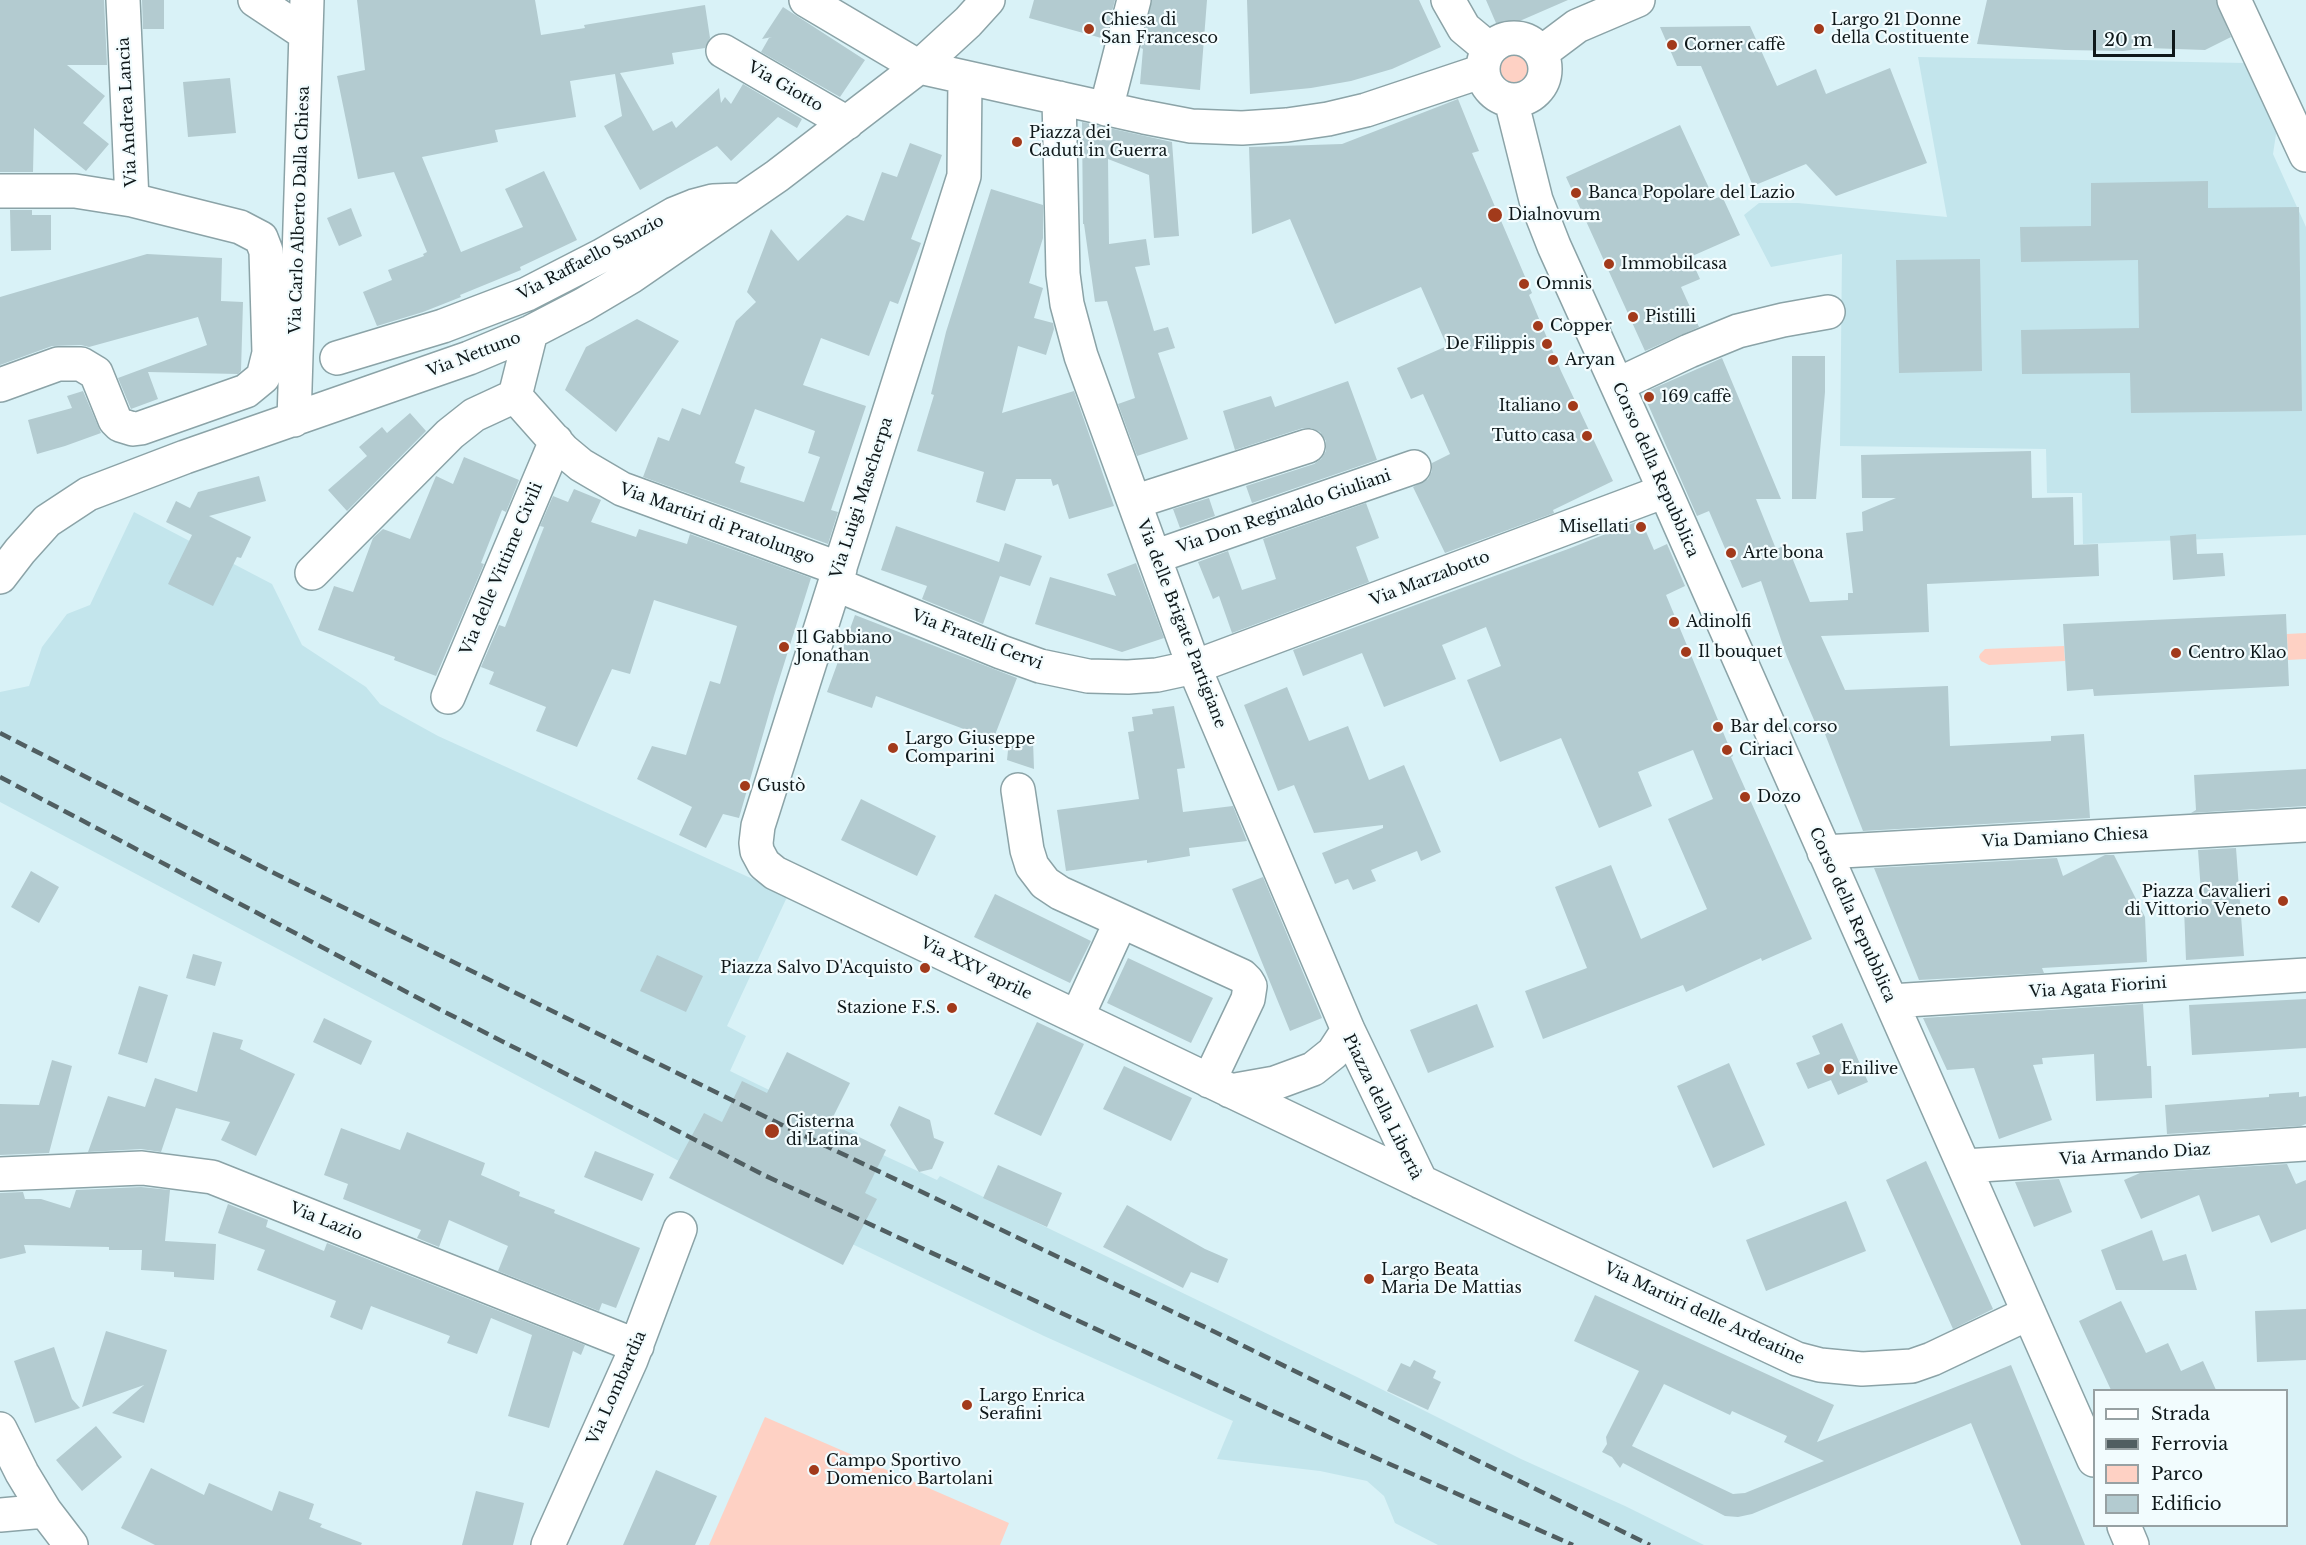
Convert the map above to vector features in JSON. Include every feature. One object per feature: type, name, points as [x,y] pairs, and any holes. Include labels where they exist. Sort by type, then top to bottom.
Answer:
[{"type":"street","name":"Via Andrea Lancia","points":[[0,191],[75,191],[132,200],[123,0]]},
{"type":"street","points":[[255,0],[306,34]]},
{"type":"street","name":"Via Carlo Alberto Dalla Chiesa","points":[[294,420],[306,0]]},
{"type":"street","points":[[806,0],[920,67],[1191,126],[1242,128],[1287,125],[1366,110],[1487,59],[1507,38],[1526,40],[1540,53],[1545,72],[1543,81],[1530,96],[1521,100],[1511,100],[1494,94],[1484,80],[1487,59],[1464,28],[1448,0]]},
{"type":"street","name":"Via Nettuno","points":[[0,577],[47,521],[79,499],[130,477],[469,358],[531,332],[583,305],[632,276],[743,200],[847,123],[920,67],[988,0]]},
{"type":"street","points":[[1106,109],[1134,0]]},
{"type":"street","points":[[2234,0],[2306,155]]},
{"type":"street","points":[[1540,53],[1577,26],[1624,2]]},
{"type":"street","name":"Via Giotto","points":[[723,51],[847,123]]},
{"type":"street","name":"Via Luigi Mascherpa","points":[[760,821],[964,176],[965,78]]},
{"type":"street","name":"Via delle Brigate Partigiane","points":[[1059,98],[1063,274],[1070,316],[1086,373],[1194,667],[1348,1030]]},
{"type":"street","name":"Corso della Repubblica","points":[[1511,100],[1530,178],[1545,223],[2093,1458]]},
{"type":"street","points":[[0,385],[58,364],[81,364],[96,373],[115,420],[120,425],[133,429],[246,391],[263,377],[269,353],[266,251],[261,238],[240,227],[132,200]]},
{"type":"street","name":"Via Raffaello Sanzio","points":[[337,358],[443,326],[527,294],[601,256],[674,214],[693,206],[713,201],[743,200]]},
{"type":"street","points":[[1617,385],[1731,334],[1766,324],[1828,312]]},
{"type":"street","points":[[312,573],[450,434],[474,415],[515,396],[531,332]]},
{"type":"street","name":"Via Martiri di Pratolungo","points":[[515,396],[581,465],[622,489],[837,577]]},
{"type":"street","name":"Via delle Vittime Civili","points":[[448,697],[556,441]]},
{"type":"street","points":[[1134,502],[1308,446]]},
{"type":"street","name":"Via Don Reginaldo Giuliani","points":[[1154,557],[1414,467]]},
{"type":"street","name":"Via Marzabotto","points":[[1194,667],[1665,490]]},
{"type":"street","name":"Via Fratelli Cervi","points":[[837,577],[1007,655],[1059,670],[1088,676],[1128,677],[1157,675],[1194,667]]},
{"type":"street","points":[[1018,790],[1027,850],[1032,866],[1039,876],[1060,893],[1242,976],[1247,981],[1250,986],[1248,999],[1220,1086]]},
{"type":"street","name":"Via XXV aprile","points":[[760,821],[757,851],[764,864],[775,873],[1220,1086]]},
{"type":"street","name":"Via Damiano Chiesa","points":[[1824,852],[2306,825]]},
{"type":"street","points":[[1077,1017],[1121,921]]},
{"type":"street","name":"Via Agata Fiorini","points":[[1891,1001],[2306,975]]},
{"type":"street","name":"Piazza della Libertà","points":[[1220,1086],[1275,1083],[1312,1069],[1333,1053],[1348,1030]]},
{"type":"street","name":"Piazza della Libertà","points":[[1348,1030],[1421,1182]]},
{"type":"street","name":"Piazza della Libertà","points":[[1220,1086],[1421,1182]]},
{"type":"street","name":"Via Armando Diaz","points":[[1965,1166],[2306,1144]]},
{"type":"street","name":"Via Lazio","points":[[0,1174],[142,1168],[212,1177],[637,1346]]},
{"type":"street","name":"Via Martiri delle Ardeatine","points":[[1421,1182],[1789,1356],[1820,1365],[1862,1369],[1912,1366],[1932,1359],[2029,1313]]},
{"type":"street","name":"Via Lombardia","points":[[548,1545],[637,1346],[680,1229]]},
{"type":"street","points":[[0,1429],[22,1473],[45,1511],[71,1545]]},
{"type":"street","points":[[0,1515],[45,1511]]},
{"type":"street","points":[[2124,1527],[2132,1545]]},
{"type":"shaded area","points":[[1918,57],[2246,63],[2278,121],[2273,154],[2306,227],[2306,535],[2083,544],[2082,493],[2047,493],[2046,449],[1840,446],[1842,254],[1771,267],[1744,215],[1759,203],[1798,203],[1947,217]]},
{"type":"shaded area","points":[[134,512],[272,584],[302,645],[366,687],[380,704],[438,736],[788,895],[727,1026],[746,1036],[730,1071],[858,1133],[855,1142],[937,1180],[940,1176],[1357,1377],[1521,1459],[1704,1545],[1438,1545],[1395,1523],[1384,1496],[1367,1481],[1320,1471],[1217,1459],[1233,1421],[1044,1336],[677,1160],[0,802],[0,692],[29,686],[42,647],[67,614],[90,605]]},
{"type":"green space","points":[[1514,52],[1525,57],[1530,68],[1525,79],[1514,84],[1503,79],[1498,68],[1503,57]]},
{"type":"green space","points":[[2306,633],[2306,659],[2288,660],[2287,634]]},
{"type":"green space","points":[[2064,646],[2065,661],[1989,665],[1981,661],[1979,657],[1985,649]]},
{"type":"green space","name":"Campo Sportivo Domenico Bartolani","points":[[765,1417],[1009,1523],[1000,1545],[709,1545]]},
{"type":"building","points":[[0,0],[104,0],[107,65],[67,65],[105,96],[83,123],[109,144],[86,171],[34,128],[33,172],[0,172]]},
{"type":"building","points":[[142,0],[164,0],[164,29],[143,29]]},
{"type":"building","points":[[357,0],[535,0],[541,35],[585,28],[584,25],[705,5],[710,38],[705,48],[672,53],[674,64],[620,73],[653,131],[672,121],[676,128],[719,88],[721,103],[725,97],[731,104],[743,84],[802,119],[797,128],[778,117],[731,161],[717,146],[640,190],[604,126],[622,116],[615,74],[570,81],[576,117],[495,130],[498,142],[422,157],[461,252],[523,227],[505,189],[544,171],[577,240],[520,267],[521,270],[460,295],[461,297],[377,326],[363,292],[392,280],[388,270],[424,256],[423,254],[427,252],[394,172],[358,179],[337,76],[365,70]]},
{"type":"building","name":"Chiesa di San Francesco","points":[[1034,0],[1115,0],[1105,39],[1029,18]]},
{"type":"building","points":[[1152,0],[1207,0],[1200,90],[1140,84],[1143,49],[1141,48]]},
{"type":"building","points":[[1247,0],[1419,0],[1441,47],[1392,69],[1351,81],[1311,88],[1250,94]]},
{"type":"building","points":[[1486,0],[1568,0],[1499,30]]},
{"type":"building","points":[[1987,0],[2216,0],[2231,37],[2205,50],[2148,48],[2123,51],[2065,50],[1977,44]]},
{"type":"building","points":[[783,7],[865,60],[840,97],[761,52],[769,38],[772,37],[762,39]]},
{"type":"building","points":[[1750,26],[1777,86],[1816,69],[1826,94],[1890,68],[1927,163],[1836,196],[1806,164],[1753,186],[1701,66],[1677,66],[1660,27]]},
{"type":"building","points":[[230,78],[236,133],[188,137],[183,82]]},
{"type":"building","points":[[1458,99],[1479,151],[1472,153],[1532,293],[1529,295],[1561,371],[1613,481],[1553,510],[1554,513],[1445,553],[1413,487],[1428,479],[1432,471],[1432,463],[1450,454],[1423,394],[1411,399],[1397,368],[1447,346],[1421,287],[1335,324],[1290,219],[1252,234],[1249,147],[1342,144]]},
{"type":"building","points":[[1082,122],[1172,142],[1179,236],[1154,238],[1149,175],[1108,159],[1109,244],[1146,239],[1150,265],[1135,267],[1154,331],[1168,327],[1175,348],[1158,353],[1188,439],[1137,456],[1118,404],[1135,398],[1107,301],[1095,302],[1083,224]]},
{"type":"building","points":[[1680,125],[1714,199],[1722,196],[1740,235],[1690,257],[1700,279],[1681,287],[1699,327],[1645,351],[1566,177]]},
{"type":"building","points":[[910,143],[942,155],[911,239],[921,243],[898,304],[890,301],[869,356],[821,338],[803,385],[866,406],[831,510],[838,512],[828,544],[643,477],[658,437],[669,441],[682,408],[700,415],[736,321],[756,302],[747,292],[771,229],[798,261],[847,215],[864,221],[882,172],[897,177]],"holes":[[[755,409],[815,431],[808,453],[820,457],[804,502],[740,482],[745,467],[735,463]]]},
{"type":"building","points":[[2208,181],[2208,208],[2299,207],[2302,411],[2131,413],[2130,373],[2022,374],[2021,330],[2139,328],[2138,260],[2021,262],[2020,227],[2091,226],[2091,183]]},
{"type":"building","points":[[991,189],[1043,205],[1043,238],[1029,283],[1043,288],[1034,318],[1053,323],[1054,329],[1046,355],[1018,346],[1002,413],[1074,391],[1114,506],[1069,519],[1058,484],[1053,486],[1051,479],[1016,479],[1005,511],[976,502],[984,472],[917,451],[934,395],[931,394],[946,332]]},
{"type":"building","points":[[351,208],[362,236],[339,246],[327,218]]},
{"type":"building","points":[[10,210],[32,210],[32,215],[51,215],[51,250],[11,251]]},
{"type":"building","points":[[147,254],[222,258],[221,301],[243,302],[241,371],[238,374],[148,372],[158,399],[131,409],[118,378],[207,345],[198,317],[89,347],[52,346],[0,365],[0,297]]},
{"type":"building","points":[[1980,259],[1982,371],[1899,373],[1896,260]]},
{"type":"building","points":[[637,319],[679,341],[616,432],[565,390],[586,347]]},
{"type":"building","points":[[1792,356],[1825,356],[1825,392],[1816,499],[1792,499]]},
{"type":"building","points":[[1722,358],[1781,499],[1756,499],[1776,549],[1787,545],[1810,602],[1848,600],[1848,593],[1853,593],[1846,533],[1863,531],[1862,512],[1896,498],[1862,498],[1861,455],[2031,451],[2032,498],[2073,497],[2074,545],[2098,544],[2099,576],[1927,584],[1929,632],[1821,636],[1845,690],[1948,686],[1950,746],[2051,741],[2051,736],[2084,734],[2090,818],[1863,831],[1825,734],[1820,734],[1787,657],[1761,581],[1742,588],[1709,511],[1697,516],[1643,393]]},
{"type":"building","points":[[1348,381],[1377,460],[1252,503],[1246,486],[1314,464],[1326,451],[1326,441],[1320,432],[1311,428],[1303,428],[1235,450],[1223,411],[1271,396],[1275,407]]},
{"type":"building","points":[[83,391],[101,433],[37,454],[28,420],[72,408],[67,396]]},
{"type":"building","points":[[410,413],[426,431],[347,511],[328,490],[367,456],[359,447],[382,427],[387,433]]},
{"type":"building","points":[[464,457],[519,480],[506,512],[502,510],[481,563],[484,564],[436,676],[394,660],[395,657],[318,630],[334,586],[353,592],[373,538],[383,529],[410,539],[436,476],[453,484]]},
{"type":"building","points":[[259,476],[266,501],[209,516],[251,537],[241,558],[237,557],[213,606],[168,584],[192,535],[166,522],[176,501],[190,508],[198,492]]},
{"type":"building","points":[[574,489],[601,500],[591,522],[636,537],[639,529],[687,544],[690,534],[811,578],[739,818],[723,814],[706,848],[679,835],[692,807],[637,779],[652,746],[686,755],[710,681],[720,684],[737,626],[654,600],[630,674],[612,669],[577,747],[536,731],[546,707],[489,684],[494,672],[481,667],[499,625],[505,627],[544,527],[540,526],[553,496],[568,502]]},
{"type":"building","points":[[1209,498],[1215,516],[1180,528],[1173,509]]},
{"type":"building","points":[[1366,503],[1379,538],[1356,547],[1369,582],[1232,633],[1219,596],[1213,599],[1198,562],[1228,551],[1242,590],[1276,579],[1263,539]]},
{"type":"building","points":[[1641,520],[1654,550],[1667,544],[1685,586],[1666,595],[1733,756],[1731,757],[1812,939],[1762,961],[1761,958],[1686,992],[1683,985],[1543,1039],[1525,991],[1587,968],[1555,887],[1611,865],[1641,939],[1707,909],[1668,819],[1713,799],[1693,750],[1638,772],[1652,806],[1599,828],[1561,738],[1500,762],[1467,680],[1501,666],[1486,627],[1442,645],[1456,679],[1384,707],[1362,653],[1303,676],[1293,650]]},
{"type":"building","points":[[896,526],[999,562],[1005,543],[1042,556],[1030,586],[1000,576],[983,624],[922,599],[927,586],[881,570]]},
{"type":"building","points":[[2196,534],[2197,554],[2223,553],[2225,576],[2173,580],[2170,536]]},
{"type":"building","points":[[1136,563],[1164,638],[1122,652],[1035,624],[1050,577],[1116,596],[1107,574]]},
{"type":"building","name":"Centro Klao","points":[[2286,614],[2289,686],[2094,696],[2093,689],[2067,691],[2063,624]]},
{"type":"building","points":[[855,615],[1017,678],[993,740],[876,696],[872,708],[827,692]]},
{"type":"building","points":[[1287,687],[1309,741],[1348,726],[1369,780],[1404,765],[1441,852],[1421,861],[1417,851],[1371,870],[1376,881],[1353,890],[1348,879],[1335,884],[1322,853],[1383,828],[1383,825],[1314,833],[1294,785],[1278,791],[1244,705]]},
{"type":"building","points":[[1174,706],[1185,768],[1177,769],[1183,812],[1233,806],[1247,841],[1189,848],[1190,856],[1066,871],[1057,810],[1139,799],[1128,732],[1134,731],[1132,717],[1153,714],[1152,709]]},
{"type":"building","points":[[1033,740],[1034,769],[1007,760],[1009,741]]},
{"type":"building","points":[[2306,769],[2306,806],[2191,813],[2196,810],[2194,775]]},
{"type":"building","points":[[861,799],[936,836],[917,876],[841,840]]},
{"type":"building","points":[[2236,848],[2244,956],[2186,960],[2184,908],[2202,907],[2198,850]]},
{"type":"building","points":[[2105,855],[2114,855],[2145,917],[2147,962],[2042,968],[2044,973],[1919,980],[1874,868],[2057,858],[2063,876]]},
{"type":"building","points":[[31,871],[59,887],[39,923],[11,907]]},
{"type":"building","points":[[1263,877],[1322,1018],[1290,1031],[1232,889]]},
{"type":"building","points":[[995,894],[1091,941],[1070,983],[974,937]]},
{"type":"building","points":[[193,954],[222,962],[215,986],[186,978]]},
{"type":"building","points":[[657,955],[703,976],[686,1012],[640,991]]},
{"type":"building","points":[[1128,958],[1213,998],[1191,1043],[1107,1003]]},
{"type":"building","points":[[139,986],[168,995],[147,1063],[118,1054]]},
{"type":"building","points":[[2306,999],[2306,1048],[2192,1055],[2189,1005]]},
{"type":"building","points":[[1477,1004],[1494,1047],[1428,1073],[1410,1030]]},
{"type":"building","points":[[2143,1004],[2147,1066],[2151,1066],[2152,1098],[2096,1101],[2094,1054],[2042,1058],[2043,1064],[2033,1065],[2052,1120],[1999,1139],[1974,1068],[1947,1070],[1923,1018]]},
{"type":"building","points":[[324,1018],[372,1041],[361,1065],[313,1042]]},
{"type":"building","points":[[1037,1022],[1084,1044],[1041,1136],[994,1114]]},
{"type":"building","points":[[1842,1023],[1868,1082],[1838,1095],[1831,1080],[1808,1089],[1796,1063],[1820,1054],[1812,1036]]},
{"type":"building","points":[[213,1032],[243,1040],[240,1049],[295,1074],[256,1156],[221,1140],[230,1122],[176,1108],[161,1152],[141,1149],[88,1152],[108,1096],[145,1107],[155,1078],[197,1092]]},
{"type":"building","points":[[787,1052],[850,1083],[830,1123],[886,1150],[865,1193],[877,1199],[843,1265],[669,1178],[704,1113],[722,1122],[742,1081],[767,1093]]},
{"type":"building","points":[[52,1060],[72,1066],[49,1153],[0,1155],[0,1104],[39,1105]]},
{"type":"building","points":[[1729,1063],[1765,1145],[1713,1168],[1677,1086]]},
{"type":"building","points":[[1124,1066],[1192,1098],[1171,1141],[1103,1109]]},
{"type":"building","points":[[2299,1092],[2299,1097],[2306,1096],[2306,1124],[2301,1126],[2167,1134],[2165,1105],[2269,1097],[2269,1094]]},
{"type":"building","points":[[899,1106],[930,1120],[934,1138],[944,1142],[932,1169],[919,1172],[890,1125]]},
{"type":"building","points":[[341,1128],[400,1150],[407,1132],[485,1163],[481,1175],[520,1192],[519,1196],[640,1248],[616,1308],[602,1303],[599,1311],[498,1271],[508,1246],[449,1220],[439,1247],[417,1238],[421,1230],[343,1199],[348,1184],[324,1175]]},
{"type":"building","points":[[595,1151],[654,1174],[642,1201],[584,1177]]},
{"type":"building","points":[[1926,1161],[1993,1309],[1953,1329],[1886,1180]]},
{"type":"building","points":[[2287,1164],[2296,1184],[2306,1180],[2306,1229],[2271,1243],[2259,1215],[2212,1232],[2199,1195],[2141,1219],[2124,1180],[2140,1173]]},
{"type":"building","points":[[998,1165],[1062,1193],[1047,1227],[983,1198]]},
{"type":"building","points":[[2059,1179],[2072,1212],[2034,1227],[2015,1182]]},
{"type":"building","points":[[141,1187],[170,1190],[165,1241],[216,1244],[214,1280],[174,1277],[174,1272],[141,1270],[142,1250],[24,1245],[26,1253],[0,1259],[0,1193],[23,1192],[25,1199],[41,1199],[70,1208],[76,1190]]},
{"type":"building","points":[[1846,1201],[1866,1251],[1766,1291],[1746,1240]]},
{"type":"building","points":[[228,1204],[268,1220],[266,1227],[324,1251],[327,1243],[585,1345],[581,1355],[573,1351],[549,1428],[508,1416],[532,1335],[491,1318],[477,1354],[447,1343],[450,1336],[371,1306],[362,1330],[330,1317],[336,1301],[257,1270],[265,1250],[218,1233]]},
{"type":"building","points":[[1127,1205],[1205,1249],[1228,1259],[1218,1283],[1191,1272],[1183,1288],[1103,1247]]},
{"type":"building","points":[[2152,1230],[2163,1261],[2186,1254],[2197,1290],[2116,1290],[2101,1250]]},
{"type":"building","points":[[1595,1295],[1834,1405],[1817,1442],[2011,1365],[2085,1545],[2021,1545],[1971,1423],[1752,1514],[1738,1517],[1725,1516],[1623,1463],[1620,1468],[1612,1457],[1602,1452],[1607,1444],[1606,1437],[1639,1371],[1574,1341]],"holes":[[[1664,1384],[1730,1415],[1732,1411],[1787,1436],[1784,1442],[1824,1461],[1745,1493],[1733,1494],[1632,1446]]]},
{"type":"building","points":[[2121,1301],[2146,1353],[2168,1343],[2181,1371],[2203,1361],[2216,1389],[2111,1389],[2079,1321]]},
{"type":"building","points":[[2306,1309],[2306,1360],[2257,1362],[2255,1311]]},
{"type":"building","points":[[106,1331],[167,1350],[144,1423],[112,1413],[144,1385],[82,1407]]},
{"type":"building","points":[[54,1347],[72,1399],[80,1408],[35,1423],[14,1361]]},
{"type":"building","points":[[1414,1360],[1436,1371],[1433,1378],[1441,1382],[1428,1410],[1387,1391],[1401,1363],[1410,1367]]},
{"type":"building","points":[[96,1426],[122,1457],[82,1491],[56,1460]]},
{"type":"building","points":[[151,1468],[204,1495],[209,1483],[272,1511],[279,1491],[314,1504],[309,1519],[322,1524],[320,1527],[362,1543],[361,1545],[155,1545],[121,1528]]},
{"type":"building","points":[[656,1470],[717,1496],[695,1545],[623,1545]]},
{"type":"building","points":[[476,1491],[524,1503],[513,1545],[462,1545]]},
{"type":"railway","points":[[0,733],[280,876],[782,1125],[1215,1332],[1650,1545]]},
{"type":"railway","points":[[0,777],[437,1008],[766,1176],[1333,1439],[1573,1545]]},
{"type":"place","name":"Chiesa di San Francesco","points":[[1089,29]]},
{"type":"place","name":"Largo 21 Donne della Costituente","points":[[1819,29]]},
{"type":"place","name":"Corner caffè","points":[[1672,45]]},
{"type":"place","name":"Piazza dei Caduti in Guerra","points":[[1017,142]]},
{"type":"place","name":"Banca Popolare del Lazio","points":[[1576,193]]},
{"type":"place","name":"Dialnovum","points":[[1495,215]]},
{"type":"place","name":"Immobilcasa","points":[[1609,264]]},
{"type":"place","name":"Omnis","points":[[1524,284]]},
{"type":"place","name":"Pistilli","points":[[1633,317]]},
{"type":"place","name":"Copper","points":[[1538,326]]},
{"type":"place","name":"De Filippis","points":[[1547,344]]},
{"type":"place","name":"Aryan","points":[[1553,360]]},
{"type":"place","name":"169 caffè","points":[[1649,397]]},
{"type":"place","name":"Italiano","points":[[1573,406]]},
{"type":"place","name":"Tutto casa","points":[[1587,436]]},
{"type":"place","name":"Misellati","points":[[1641,527]]},
{"type":"place","name":"Arte bona","points":[[1731,553]]},
{"type":"place","name":"Adinolfi","points":[[1674,622]]},
{"type":"place","name":"Il Gabbiano Jonathan","points":[[784,647]]},
{"type":"place","name":"Il bouquet","points":[[1686,652]]},
{"type":"place","name":"Centro Klao","points":[[2176,653]]},
{"type":"place","name":"Bar del corso","points":[[1718,727]]},
{"type":"place","name":"Largo Giuseppe Comparini","points":[[893,748]]},
{"type":"place","name":"Ciriaci","points":[[1727,750]]},
{"type":"place","name":"Gustò","points":[[745,786]]},
{"type":"place","name":"Dozo","points":[[1745,797]]},
{"type":"place","name":"Piazza Cavalieri di Vittorio Veneto","points":[[2283,901]]},
{"type":"place","name":"Piazza Salvo D'Acquisto","points":[[925,968]]},
{"type":"place","name":"Stazione F.S.","points":[[952,1008]]},
{"type":"place","name":"Enilive","points":[[1829,1069]]},
{"type":"place","name":"Cisterna di Latina","points":[[772,1131]]},
{"type":"place","name":"Largo Beata Maria De Mattias","points":[[1369,1279]]},
{"type":"place","name":"Largo Enrica Serafini","points":[[967,1405]]},
{"type":"place","name":"Campo Sportivo Domenico Bartolani","points":[[814,1470]]}]
